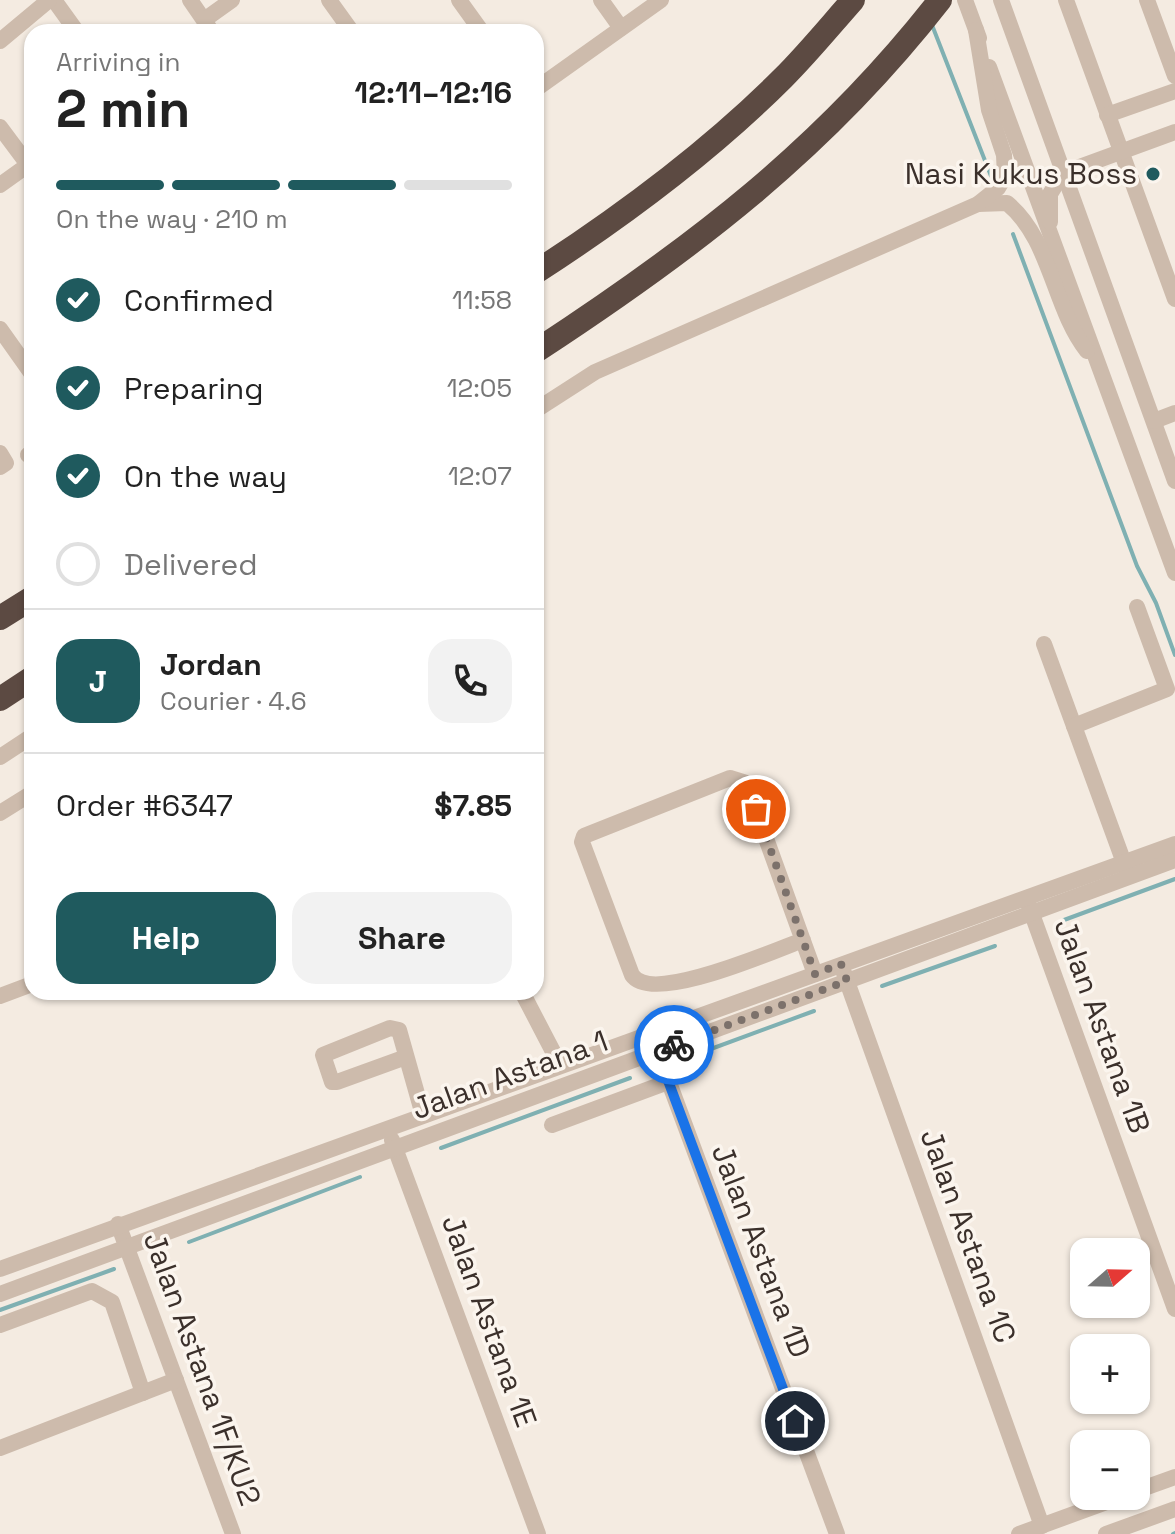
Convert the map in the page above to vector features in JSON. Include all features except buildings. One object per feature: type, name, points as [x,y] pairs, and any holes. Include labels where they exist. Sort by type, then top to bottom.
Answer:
[{"type":"highway","points":[[544,267],[627,210],[699,155],[783,78],[853,0]]},
{"type":"highway","points":[[544,346],[655,272],[741,206],[829,126],[940,0]]},
{"type":"highway","points":[[0,618],[24,603]]},
{"type":"highway","points":[[0,699],[24,683]]},
{"type":"street","points":[[0,41],[52,0],[71,24]]},
{"type":"street","points":[[190,0],[207,24]]},
{"type":"street","points":[[210,24],[232,0]]},
{"type":"street","points":[[329,0],[346,24]]},
{"type":"street","points":[[459,0],[476,24]]},
{"type":"street","points":[[601,0],[621,28]]},
{"type":"street","points":[[544,83],[661,0]]},
{"type":"street","points":[[965,0],[1175,573]]},
{"type":"street","points":[[1001,0],[1175,481]]},
{"type":"street","points":[[1066,0],[1175,299]]},
{"type":"street","points":[[1147,0],[1175,76]]},
{"type":"street","points":[[544,405],[595,372],[978,204],[998,188],[1005,176],[1004,155],[989,110],[976,30]]},
{"type":"street","points":[[1107,115],[1175,91]]},
{"type":"street","points":[[0,127],[24,159]]},
{"type":"street","points":[[1052,240],[1049,202],[1063,173],[1175,132]]},
{"type":"street","points":[[0,185],[24,171]]},
{"type":"street","points":[[978,204],[1007,203],[1025,220],[1072,332],[1098,365]]},
{"type":"street","points":[[0,329],[24,363]]},
{"type":"street","points":[[1154,421],[1175,413]]},
{"type":"street","points":[[0,453],[6,463],[0,467]]},
{"type":"street","points":[[1074,726],[1167,689],[1137,607]]},
{"type":"street","points":[[1044,644],[1126,870]]},
{"type":"street","points":[[0,757],[24,741]]},
{"type":"street","points":[[803,940],[720,972],[651,987],[639,984],[632,975],[582,842],[584,836],[730,778],[746,783],[803,940],[815,974]]},
{"type":"street","points":[[0,813],[24,798]]},
{"type":"street","name":"Jalan Astana 1","points":[[1126,870],[1175,844]]},
{"type":"street","name":"Jalan Astana 1","points":[[0,1269],[841,964],[1028,905],[1126,870],[1175,860]]},
{"type":"street","name":"Jalan Astana 1","points":[[0,1294],[847,981],[1028,905]]},
{"type":"street","name":"Jalan Astana 1B","points":[[1028,905],[1175,1309]]},
{"type":"street","name":"Jalan Astana 1C","points":[[841,964],[1042,1526]]},
{"type":"street","points":[[0,996],[24,987]]},
{"type":"street","points":[[526,1000],[560,1065]]},
{"type":"street","points":[[406,1057],[337,1082],[332,1082],[322,1061],[323,1055],[390,1028],[399,1030],[423,1115]]},
{"type":"street","name":"Jalan Astana 1D","points":[[650,1033],[837,1534]]},
{"type":"street","points":[[552,1125],[668,1082]]},
{"type":"street","name":"Jalan Astana 1E","points":[[387,1127],[538,1534]]},
{"type":"street","name":"Jalan Astana 1F/KU2","points":[[118,1224],[233,1534]]},
{"type":"street","points":[[0,1325],[92,1291],[112,1302],[143,1393]]},
{"type":"street","points":[[0,1448],[176,1380]]},
{"type":"street","points":[[1150,1486],[1175,1477]]},
{"type":"street","points":[[1106,1534],[1175,1509]]},
{"type":"street","points":[[1019,1534],[1085,1510]]},
{"type":"waterway","points":[[932,25],[991,176]]},
{"type":"waterway","points":[[1013,234],[1137,566],[1156,603],[1175,655]]},
{"type":"waterway","points":[[1064,920],[1175,879]]},
{"type":"waterway","points":[[882,986],[995,946]]},
{"type":"waterway","points":[[700,1053],[814,1011]]},
{"type":"waterway","points":[[441,1148],[630,1078]]},
{"type":"waterway","points":[[189,1242],[360,1177]]},
{"type":"waterway","points":[[0,1310],[114,1269]]},
{"type":"way so far","points":[[674,1045],[847,981],[841,964],[815,974],[756,809]]},
{"type":"place","name":"Nasi Kukus Boss","points":[[1153,174]]},
{"type":"route","points":[[674,1045],[657,1051],[795,1421]]}]
